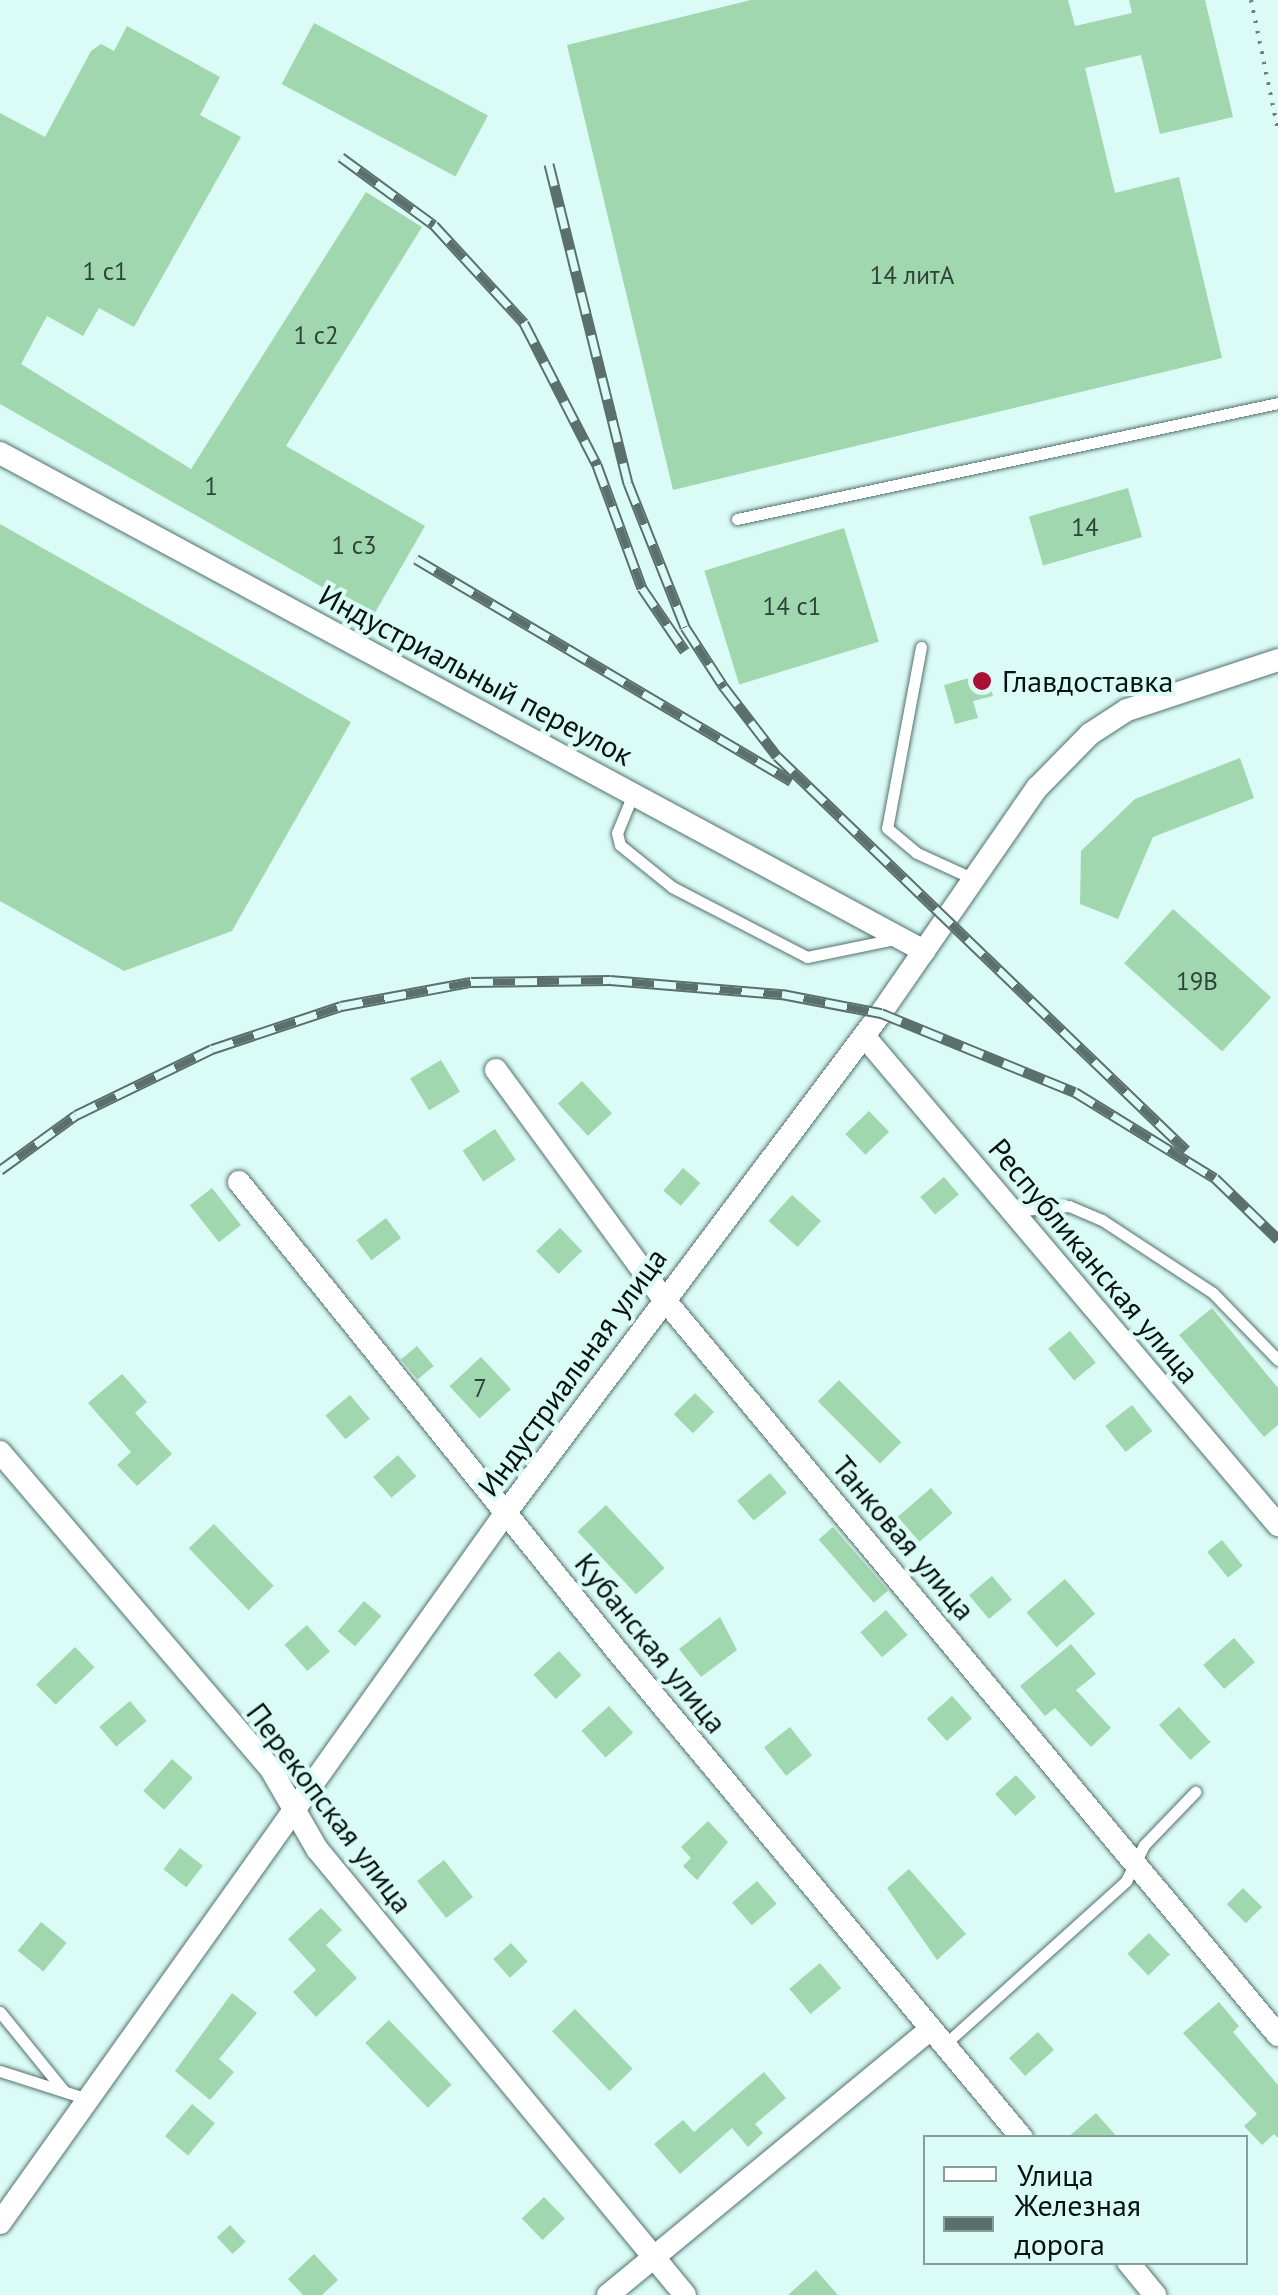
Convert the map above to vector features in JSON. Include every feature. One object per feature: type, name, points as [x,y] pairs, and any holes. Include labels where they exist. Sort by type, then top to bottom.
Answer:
[{"type":"street","name":"Индустриальный переулок","points":[[0,452],[924,951]]},
{"type":"street","name":"Индустриальная улица","points":[[0,2223],[507,1511],[663,1298],[864,1036],[1038,788],[1090,734],[1192,684],[1278,660]]},
{"type":"street","name":"Республиканская улица","points":[[864,1036],[1278,1525]]},
{"type":"street","name":"Танковая улица","points":[[496,1070],[663,1298],[1278,2034]]},
{"type":"street","name":"Кубанская улица","points":[[239,1182],[1020,2135]]},
{"type":"street","name":"Перекопская улица","points":[[0,1452],[295,1806],[317,1849],[685,2295]]},
{"type":"street","points":[[608,2295],[938,2037]]},
{"type":"street","points":[[1130,2265],[1155,2295]]},
{"type":"lane","points":[[737,519],[1278,403]]},
{"type":"lane","points":[[921,647],[887,828],[918,853],[974,879]]},
{"type":"lane","points":[[633,794],[617,833],[620,845],[672,886],[807,957],[900,938]]},
{"type":"lane","points":[[1012,1211],[1069,1206],[1102,1220],[1212,1293],[1278,1360]]},
{"type":"lane","points":[[938,2037],[1092,1915],[1137,1863],[1144,1846],[1195,1792]]},
{"type":"lane","points":[[0,2012],[64,2091]]},
{"type":"lane","points":[[0,2071],[88,2099]]},
{"type":"path","points":[[1251,0],[1278,130]]},
{"type":"building","points":[[751,0],[1068,0],[1075,26],[1132,13],[1129,0],[1205,0],[1233,117],[1160,134],[1141,55],[1085,68],[1115,193],[1179,177],[1222,358],[673,490],[567,45]]},
{"type":"building","points":[[314,23],[488,115],[456,176],[282,84]]},
{"type":"building","points":[[127,26],[220,77],[200,115],[241,137],[134,327],[99,308],[83,336],[47,316],[21,364],[191,469],[366,192],[422,227],[286,446],[425,526],[373,616],[0,404],[0,113],[45,137],[91,51],[101,44],[114,51]]},
{"type":"building","points":[[1128,488],[1142,537],[1043,565],[1029,516]]},
{"type":"building","points":[[0,524],[351,722],[232,931],[124,971],[0,901]]},
{"type":"building","points":[[844,528],[879,642],[739,684],[704,571]]},
{"type":"building","points":[[987,673],[993,696],[973,701],[978,718],[955,724],[944,685]]},
{"type":"building","points":[[1240,758],[1254,798],[1153,837],[1118,919],[1080,904],[1081,851],[1135,799]]},
{"type":"building","points":[[1173,909],[1271,997],[1222,1052],[1124,963]]},
{"type":"building","points":[[441,1060],[460,1092],[429,1110],[410,1079]]},
{"type":"building","points":[[582,1081],[612,1113],[588,1136],[558,1104]]},
{"type":"building","points":[[869,1111],[889,1132],[865,1155],[845,1134]]},
{"type":"building","points":[[495,1129],[516,1160],[483,1181],[463,1151]]},
{"type":"building","points":[[683,1168],[700,1183],[681,1206],[663,1191]]},
{"type":"building","points":[[944,1177],[959,1195],[935,1215],[920,1197]]},
{"type":"building","points":[[212,1188],[241,1225],[219,1242],[190,1205]]},
{"type":"building","points":[[792,1195],[821,1221],[798,1247],[769,1221]]},
{"type":"building","points":[[386,1218],[401,1238],[371,1260],[356,1240]]},
{"type":"building","points":[[560,1228],[582,1251],[558,1274],[536,1251]]},
{"type":"building","points":[[1212,1308],[1278,1388],[1278,1425],[1264,1437],[1179,1335]]},
{"type":"building","points":[[1070,1331],[1096,1363],[1074,1380],[1048,1349]]},
{"type":"building","points":[[417,1346],[434,1366],[418,1379],[401,1359]]},
{"type":"building","points":[[481,1357],[511,1389],[480,1419],[450,1386]]},
{"type":"building","points":[[122,1374],[147,1402],[135,1413],[172,1454],[137,1486],[117,1465],[131,1452],[88,1403]]},
{"type":"building","points":[[839,1380],[901,1442],[880,1463],[818,1401]]},
{"type":"building","points":[[695,1393],[714,1412],[693,1433],[674,1414]]},
{"type":"building","points":[[350,1395],[370,1419],[345,1439],[325,1416]]},
{"type":"building","points":[[1132,1405],[1152,1431],[1126,1452],[1105,1426]]},
{"type":"building","points":[[398,1455],[416,1476],[391,1498],[373,1477]]},
{"type":"building","points":[[770,1473],[787,1493],[754,1521],[737,1501]]},
{"type":"building","points":[[931,1488],[953,1513],[919,1542],[898,1517]]},
{"type":"building","points":[[606,1505],[665,1568],[636,1594],[577,1532]]},
{"type":"building","points":[[214,1524],[274,1586],[249,1610],[189,1548]]},
{"type":"building","points":[[833,1527],[888,1590],[874,1603],[819,1539]]},
{"type":"building","points":[[1222,1540],[1243,1566],[1228,1578],[1207,1552]]},
{"type":"building","points":[[992,1576],[1012,1600],[989,1619],[969,1595]]},
{"type":"building","points":[[1065,1579],[1095,1614],[1057,1647],[1027,1612]]},
{"type":"building","points":[[364,1601],[381,1616],[355,1646],[338,1631]]},
{"type":"building","points":[[886,1610],[908,1635],[882,1657],[860,1632]]},
{"type":"building","points":[[720,1617],[737,1650],[701,1677],[679,1649]]},
{"type":"building","points":[[307,1625],[330,1651],[307,1671],[284,1645]]},
{"type":"building","points":[[1234,1638],[1255,1662],[1224,1689],[1203,1665]]},
{"type":"building","points":[[1071,1644],[1096,1674],[1076,1690],[1111,1728],[1091,1747],[1055,1708],[1045,1716],[1020,1686]]},
{"type":"building","points":[[75,1647],[94,1667],[56,1705],[36,1685]]},
{"type":"building","points":[[559,1651],[582,1675],[556,1699],[533,1675]]},
{"type":"building","points":[[952,1696],[972,1718],[947,1741],[927,1719]]},
{"type":"building","points":[[130,1701],[147,1721],[116,1747],[99,1727]]},
{"type":"building","points":[[609,1706],[633,1733],[606,1758],[582,1731]]},
{"type":"building","points":[[1179,1707],[1210,1742],[1190,1760],[1159,1725]]},
{"type":"building","points":[[790,1727],[812,1755],[786,1776],[764,1747]]},
{"type":"building","points":[[172,1759],[193,1778],[164,1810],[143,1791]]},
{"type":"building","points":[[1016,1775],[1036,1797],[1015,1816],[995,1794]]},
{"type":"building","points":[[708,1821],[728,1842],[697,1880],[683,1866],[691,1858],[681,1847]]},
{"type":"building","points":[[180,1848],[203,1866],[186,1887],[163,1869]]},
{"type":"building","points":[[444,1860],[473,1897],[446,1918],[417,1881]]},
{"type":"building","points":[[909,1869],[966,1934],[937,1960],[887,1888]]},
{"type":"building","points":[[757,1881],[777,1904],[752,1925],[732,1903]]},
{"type":"building","points":[[1243,1888],[1262,1907],[1246,1923],[1227,1904]]},
{"type":"building","points":[[321,1908],[342,1930],[326,1945],[357,1978],[316,2017],[293,1992],[316,1970],[288,1939]]},
{"type":"building","points":[[41,1922],[67,1943],[43,1972],[18,1951]]},
{"type":"building","points":[[1149,1933],[1170,1955],[1148,1975],[1127,1954]]},
{"type":"building","points":[[511,1943],[528,1962],[510,1978],[493,1959]]},
{"type":"building","points":[[820,1963],[841,1988],[811,2014],[789,1989]]},
{"type":"building","points":[[232,1993],[257,2013],[219,2059],[234,2072],[210,2100],[175,2071]]},
{"type":"building","points":[[1219,2002],[1239,2026],[1233,2032],[1278,2085],[1278,2138],[1274,2134],[1262,2145],[1244,2126],[1257,2114],[1183,2033]]},
{"type":"building","points":[[575,2009],[633,2069],[610,2091],[552,2031]]},
{"type":"building","points":[[389,2020],[452,2085],[428,2108],[365,2043]]},
{"type":"building","points":[[1038,2032],[1054,2050],[1025,2076],[1009,2058]]},
{"type":"building","points":[[764,2072],[786,2098],[755,2124],[763,2133],[748,2147],[732,2128],[680,2174],[654,2144],[683,2120],[694,2132]]},
{"type":"building","points":[[192,2104],[215,2123],[188,2155],[165,2136]]},
{"type":"building","points":[[1096,2113],[1115,2135],[1070,2135]]},
{"type":"building","points":[[544,2197],[565,2219],[543,2240],[522,2219]]},
{"type":"building","points":[[230,2225],[246,2242],[233,2254],[217,2237]]},
{"type":"building","points":[[314,2254],[338,2280],[322,2295],[303,2295],[288,2279]]},
{"type":"building","points":[[816,2270],[838,2295],[788,2295]]},
{"type":"railway","points":[[341,157],[434,225],[524,323],[597,465],[642,588],[685,651]]},
{"type":"railway","points":[[549,164],[628,483],[685,627],[724,687],[777,756],[1186,1150]]},
{"type":"railway","points":[[416,559],[791,781]]},
{"type":"railway","points":[[0,1170],[76,1115],[212,1049],[341,1006],[471,982],[610,980],[782,994],[881,1013],[1075,1092],[1215,1178],[1278,1239]]},
{"type":"place","name":"Главдоставка","points":[[982,681]]}]
